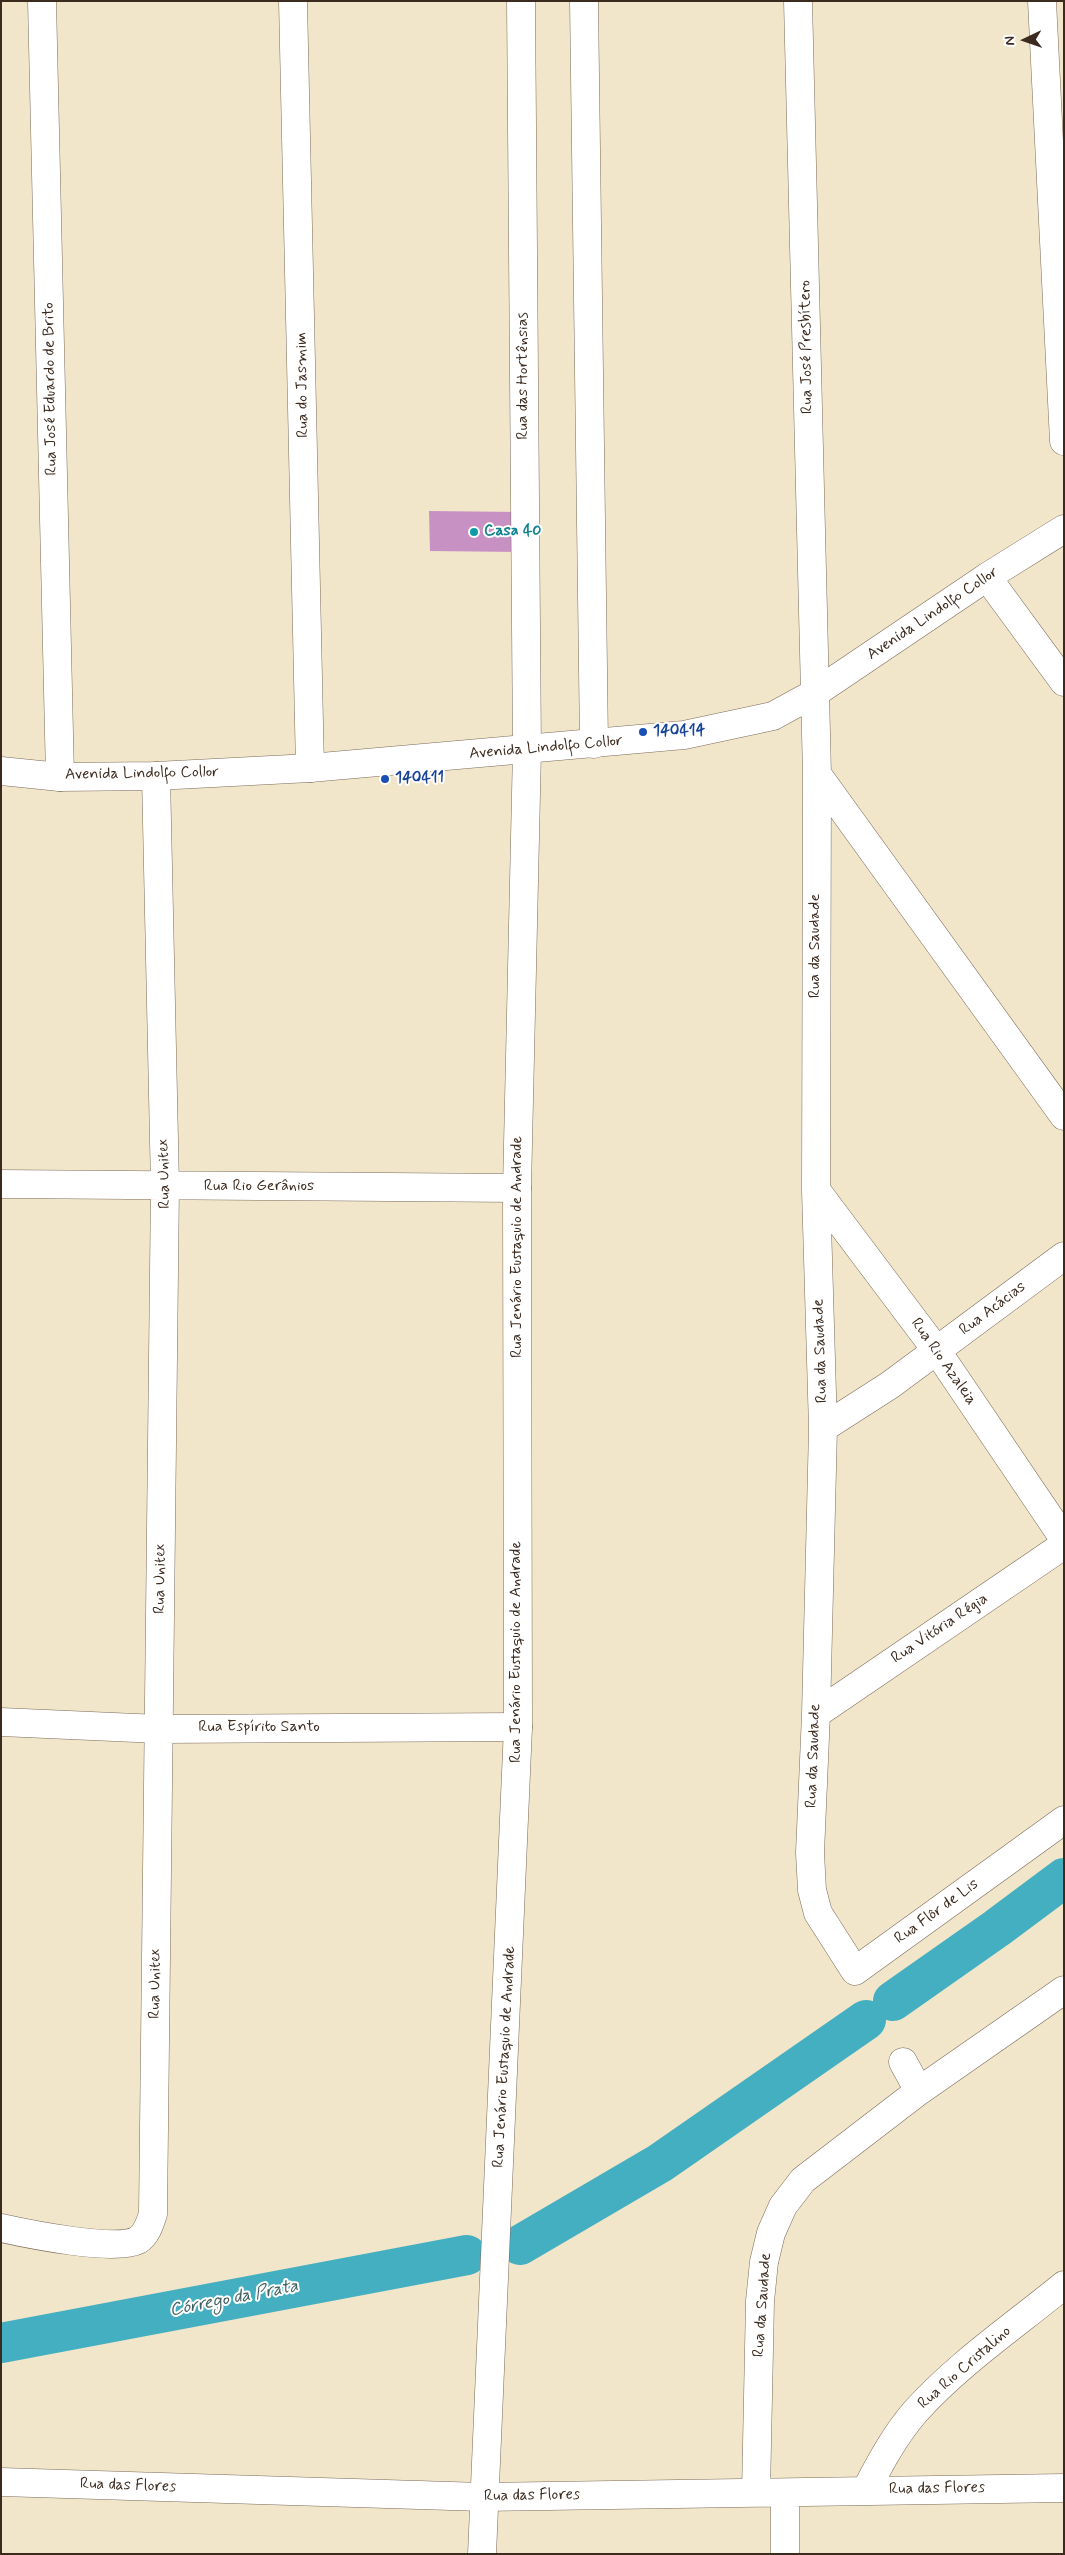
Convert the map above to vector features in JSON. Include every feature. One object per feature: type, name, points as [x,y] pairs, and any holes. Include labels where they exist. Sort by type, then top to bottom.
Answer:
[{"type":"street","name":"Rua José Eduardo de Brito","points":[[42,1],[60,776]]},
{"type":"street","name":"Rua do Jasmim","points":[[294,1],[310,768]]},
{"type":"street","name":"Rua das Hortênsias","points":[[522,1],[527,750]]},
{"type":"street","points":[[584,1],[594,744]]},
{"type":"street","name":"Rua José Presbítero","points":[[798,1],[815,693]]},
{"type":"street","points":[[1042,1],[1064,441]]},
{"type":"street","name":"Avenida Lindolfo Collor","points":[[1,771],[60,776],[156,776],[310,768],[594,744],[684,734],[773,716],[815,693],[987,577],[1064,529]]},
{"type":"street","points":[[987,577],[1064,682]]},
{"type":"street","name":"Rua da Saudade","points":[[815,693],[817,774],[816,1190],[823,1428],[816,1714],[810,1853],[812,1890],[818,1913],[825,1925]]},
{"type":"street","name":"Rua Jenário Eustaquio de Andrade","points":[[482,2554],[483,2497],[508,1998],[518,1727],[517,1188],[527,750]]},
{"type":"street","points":[[817,774],[1064,1116]]},
{"type":"street","name":"Rua Unitex","points":[[1,2228],[46,2238],[124,2244],[138,2240],[146,2232],[153,2214],[166,1186],[156,776]]},
{"type":"street","name":"Rua Rio Gerânios","points":[[1,1184],[517,1188]]},
{"type":"street","name":"Rua Rio Azaleia","points":[[816,1190],[937,1351],[1064,1539]]},
{"type":"street","name":"Rua Acácias","points":[[823,1428],[937,1351],[1064,1256]]},
{"type":"street","name":"Rua Vitória Régia","points":[[816,1714],[1064,1544]]},
{"type":"street","name":"Rua Espírito Santo","points":[[1,1722],[159,1729],[518,1727]]},
{"type":"street","name":"Rua Flôr de Lis","points":[[825,1925],[855,1971],[1064,1820]]},
{"type":"street","name":"Rua da Saudade","points":[[756,2492],[760,2301],[764,2262],[771,2233],[783,2206],[803,2180],[919,2091],[1064,1990]]},
{"type":"street","points":[[903,2062],[919,2091]]},
{"type":"street","name":"Rua Rio Cristalino","points":[[866,2490],[887,2451],[914,2413],[948,2379],[1064,2285]]},
{"type":"street","name":"Rua das Flores","points":[[1,2482],[483,2497],[1064,2488]]},
{"type":"street","points":[[785,2493],[785,2554]]},
{"type":"building","name":"Casa 40","points":[[429,511],[519,512],[520,552],[430,551]]},
{"type":"waterway","points":[[893,2001],[1064,1878]]},
{"type":"waterway","points":[[520,2245],[660,2163],[866,2020]]},
{"type":"waterway","name":"Córrego da Prata","points":[[1,2343],[467,2255]]},
{"type":"place","name":"Casa 40","points":[[474,532]]},
{"type":"place","name":"140414","points":[[643,732]]},
{"type":"place","name":"140411","points":[[385,779]]}]
